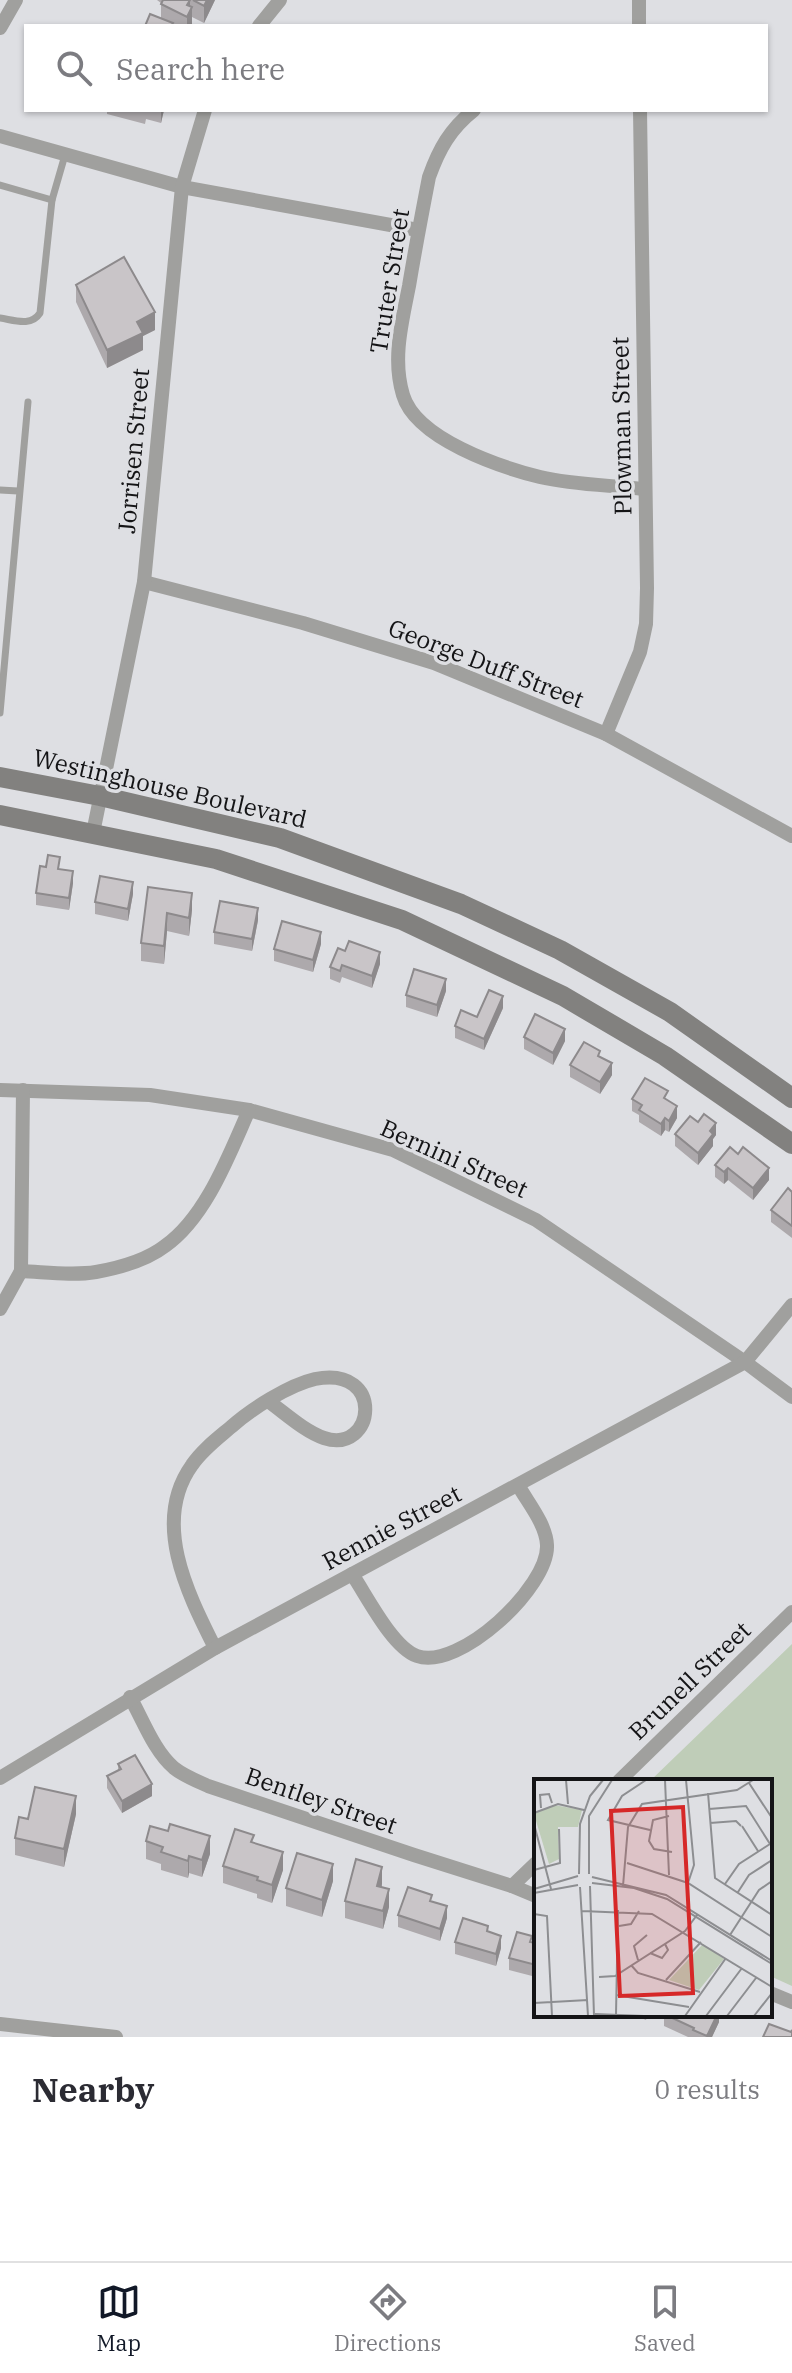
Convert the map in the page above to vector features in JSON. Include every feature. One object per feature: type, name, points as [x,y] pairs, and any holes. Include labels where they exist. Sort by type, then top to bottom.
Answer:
[{"type":"street","points":[[0,28],[16,0]]},
{"type":"street","points":[[261,24],[280,0]]},
{"type":"street","points":[[639,0],[639,24]]},
{"type":"street","name":"Jorrisen Street","points":[[93,833],[144,582],[182,187],[204,112]]},
{"type":"street","name":"Truter Street","points":[[472,112],[445,139],[429,177],[397,354],[403,398],[413,415],[429,429],[491,462],[542,477],[644,489]]},
{"type":"street","name":"Plowman Street","points":[[606,734],[640,652],[646,624],[640,112]]},
{"type":"street","points":[[0,136],[182,187],[418,230]]},
{"type":"street","name":"George Duff Street","points":[[144,582],[303,623],[434,663],[606,734],[792,836]]},
{"type":"street","name":"Westinghouse Boulevard","points":[[0,777],[100,796],[280,838],[461,904],[560,950],[670,1012],[792,1098]]},
{"type":"street","points":[[0,815],[216,859],[402,920],[563,996],[665,1056],[792,1144]]},
{"type":"street","name":"Bernini Street","points":[[0,1090],[150,1095],[249,1110],[393,1150],[536,1220],[792,1397]]},
{"type":"street","points":[[0,1309],[21,1271],[23,1090]]},
{"type":"street","points":[[21,1271],[94,1272],[162,1249],[199,1210],[221,1174],[249,1110]]},
{"type":"street","name":"Rennie Street","points":[[0,1778],[215,1648],[745,1362],[792,1305]]},
{"type":"street","points":[[215,1648],[189,1597],[177,1557],[173,1529],[177,1496],[191,1466],[239,1420],[268,1401],[293,1387],[316,1379],[342,1381],[359,1390],[367,1405],[364,1421],[353,1434],[336,1440],[317,1435],[268,1401]]},
{"type":"street","points":[[352,1574],[381,1618],[409,1652],[419,1657],[432,1657],[447,1654],[477,1639],[505,1617],[523,1597],[539,1573],[546,1555],[544,1530],[518,1485]]},
{"type":"street","name":"Brunell Street","points":[[621,1779],[792,1612]]},
{"type":"street","name":"Bentley Street","points":[[130,1697],[159,1749],[173,1767],[187,1776],[208,1786],[534,1895]]},
{"type":"street","points":[[512,1886],[534,1865]]},
{"type":"street","points":[[772,1994],[792,2002]]},
{"type":"street","points":[[0,2024],[116,2037]]},
{"type":"lane","points":[[0,318],[30,322],[40,313],[52,200],[65,155]]},
{"type":"lane","points":[[0,185],[52,200]]},
{"type":"lane","points":[[0,713],[28,402]]},
{"type":"lane","points":[[0,490],[18,491]]},
{"type":"green space","points":[[792,1644],[792,1986],[772,1977],[772,1779],[652,1779]]},
{"type":"building","points":[[163,0],[190,0],[187,5],[192,7],[187,17],[161,4]]},
{"type":"building","points":[[193,0],[207,0],[204,6]]},
{"type":"building","points":[[150,14],[173,23],[172,24],[146,24]]},
{"type":"building","points":[[124,257],[155,312],[137,322],[143,333],[107,350],[76,285]]},
{"type":"building","points":[[48,855],[60,857],[58,869],[73,871],[69,898],[36,893],[40,866],[46,867]]},
{"type":"building","points":[[100,876],[133,882],[128,909],[95,902]]},
{"type":"building","points":[[148,887],[192,893],[189,918],[167,913],[164,946],[141,943]]},
{"type":"building","points":[[220,901],[258,908],[252,939],[214,932]]},
{"type":"building","points":[[282,921],[321,932],[313,960],[274,949]]},
{"type":"building","points":[[349,941],[380,952],[372,976],[342,965],[340,971],[330,967],[338,948],[345,951]]},
{"type":"building","points":[[414,969],[446,979],[437,1005],[406,995]]},
{"type":"building","points":[[489,990],[503,996],[484,1039],[455,1026],[461,1010],[477,1017]]},
{"type":"building","points":[[535,1014],[565,1029],[553,1053],[524,1037]]},
{"type":"building","points":[[584,1042],[600,1051],[598,1056],[612,1063],[600,1082],[570,1065]]},
{"type":"building","points":[[645,1078],[668,1091],[664,1098],[677,1106],[669,1121],[665,1118],[661,1124],[639,1110],[642,1105],[632,1099]]},
{"type":"building","points":[[704,1114],[716,1123],[710,1131],[713,1134],[698,1153],[675,1134],[690,1116],[698,1122]]},
{"type":"building","points":[[730,1147],[738,1154],[743,1147],[769,1168],[753,1188],[728,1168],[724,1172],[715,1165]]},
{"type":"building","points":[[788,1188],[792,1192],[792,1226],[771,1210]]},
{"type":"building","points":[[135,1755],[152,1784],[122,1801],[107,1776],[121,1769],[118,1764]]},
{"type":"building","points":[[35,1787],[76,1796],[64,1849],[15,1838],[19,1817],[28,1819]]},
{"type":"building","points":[[170,1824],[210,1836],[202,1860],[189,1856],[188,1861],[161,1852],[163,1847],[146,1841],[150,1826],[168,1831]]},
{"type":"building","points":[[235,1829],[254,1835],[251,1842],[283,1852],[272,1885],[223,1866]]},
{"type":"building","points":[[297,1853],[333,1864],[322,1900],[286,1888]]},
{"type":"building","points":[[356,1859],[382,1867],[377,1886],[389,1889],[383,1911],[345,1901]]},
{"type":"building","points":[[408,1887],[432,1895],[430,1901],[447,1906],[440,1929],[398,1915]]},
{"type":"building","points":[[463,1918],[488,1926],[487,1931],[501,1936],[496,1954],[455,1942]]},
{"type":"building","points":[[517,1932],[532,1936],[530,1942],[534,1943],[534,1964],[509,1958]]},
{"type":"building","points":[[670,2017],[716,2017],[707,2036]]},
{"type":"building","points":[[769,2024],[792,2030],[792,2037],[763,2037]]}]
